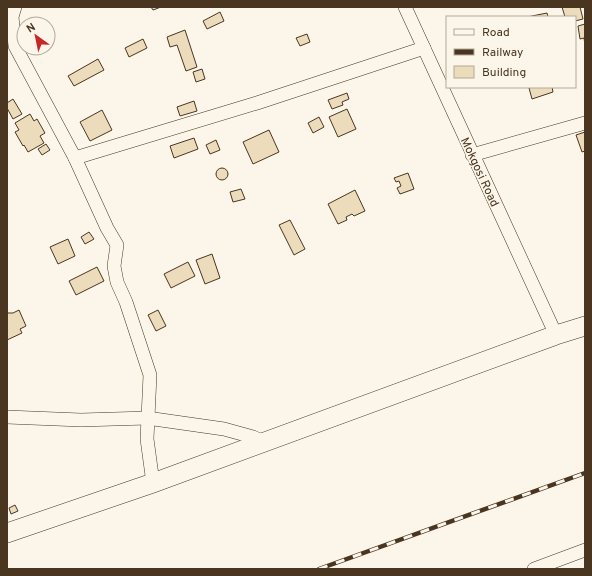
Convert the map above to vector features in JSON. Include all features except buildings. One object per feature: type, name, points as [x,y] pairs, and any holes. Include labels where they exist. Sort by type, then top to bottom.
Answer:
[{"type":"street","points":[[15,7],[12,17],[15,46],[75,158],[107,228],[117,245],[114,266],[117,282],[126,302],[150,375],[146,439],[153,483]]},
{"type":"street","name":"Mokgosi Road","points":[[405,7],[556,336]]},
{"type":"street","points":[[75,158],[257,103],[424,48]]},
{"type":"street","points":[[472,155],[585,123]]},
{"type":"street","points":[[7,533],[153,483],[585,326]]},
{"type":"street","points":[[7,417],[81,420],[147,418],[224,429],[253,437],[264,442]]},
{"type":"street","points":[[534,569],[585,550]]},
{"type":"railway","points":[[319,569],[585,473]]}]
